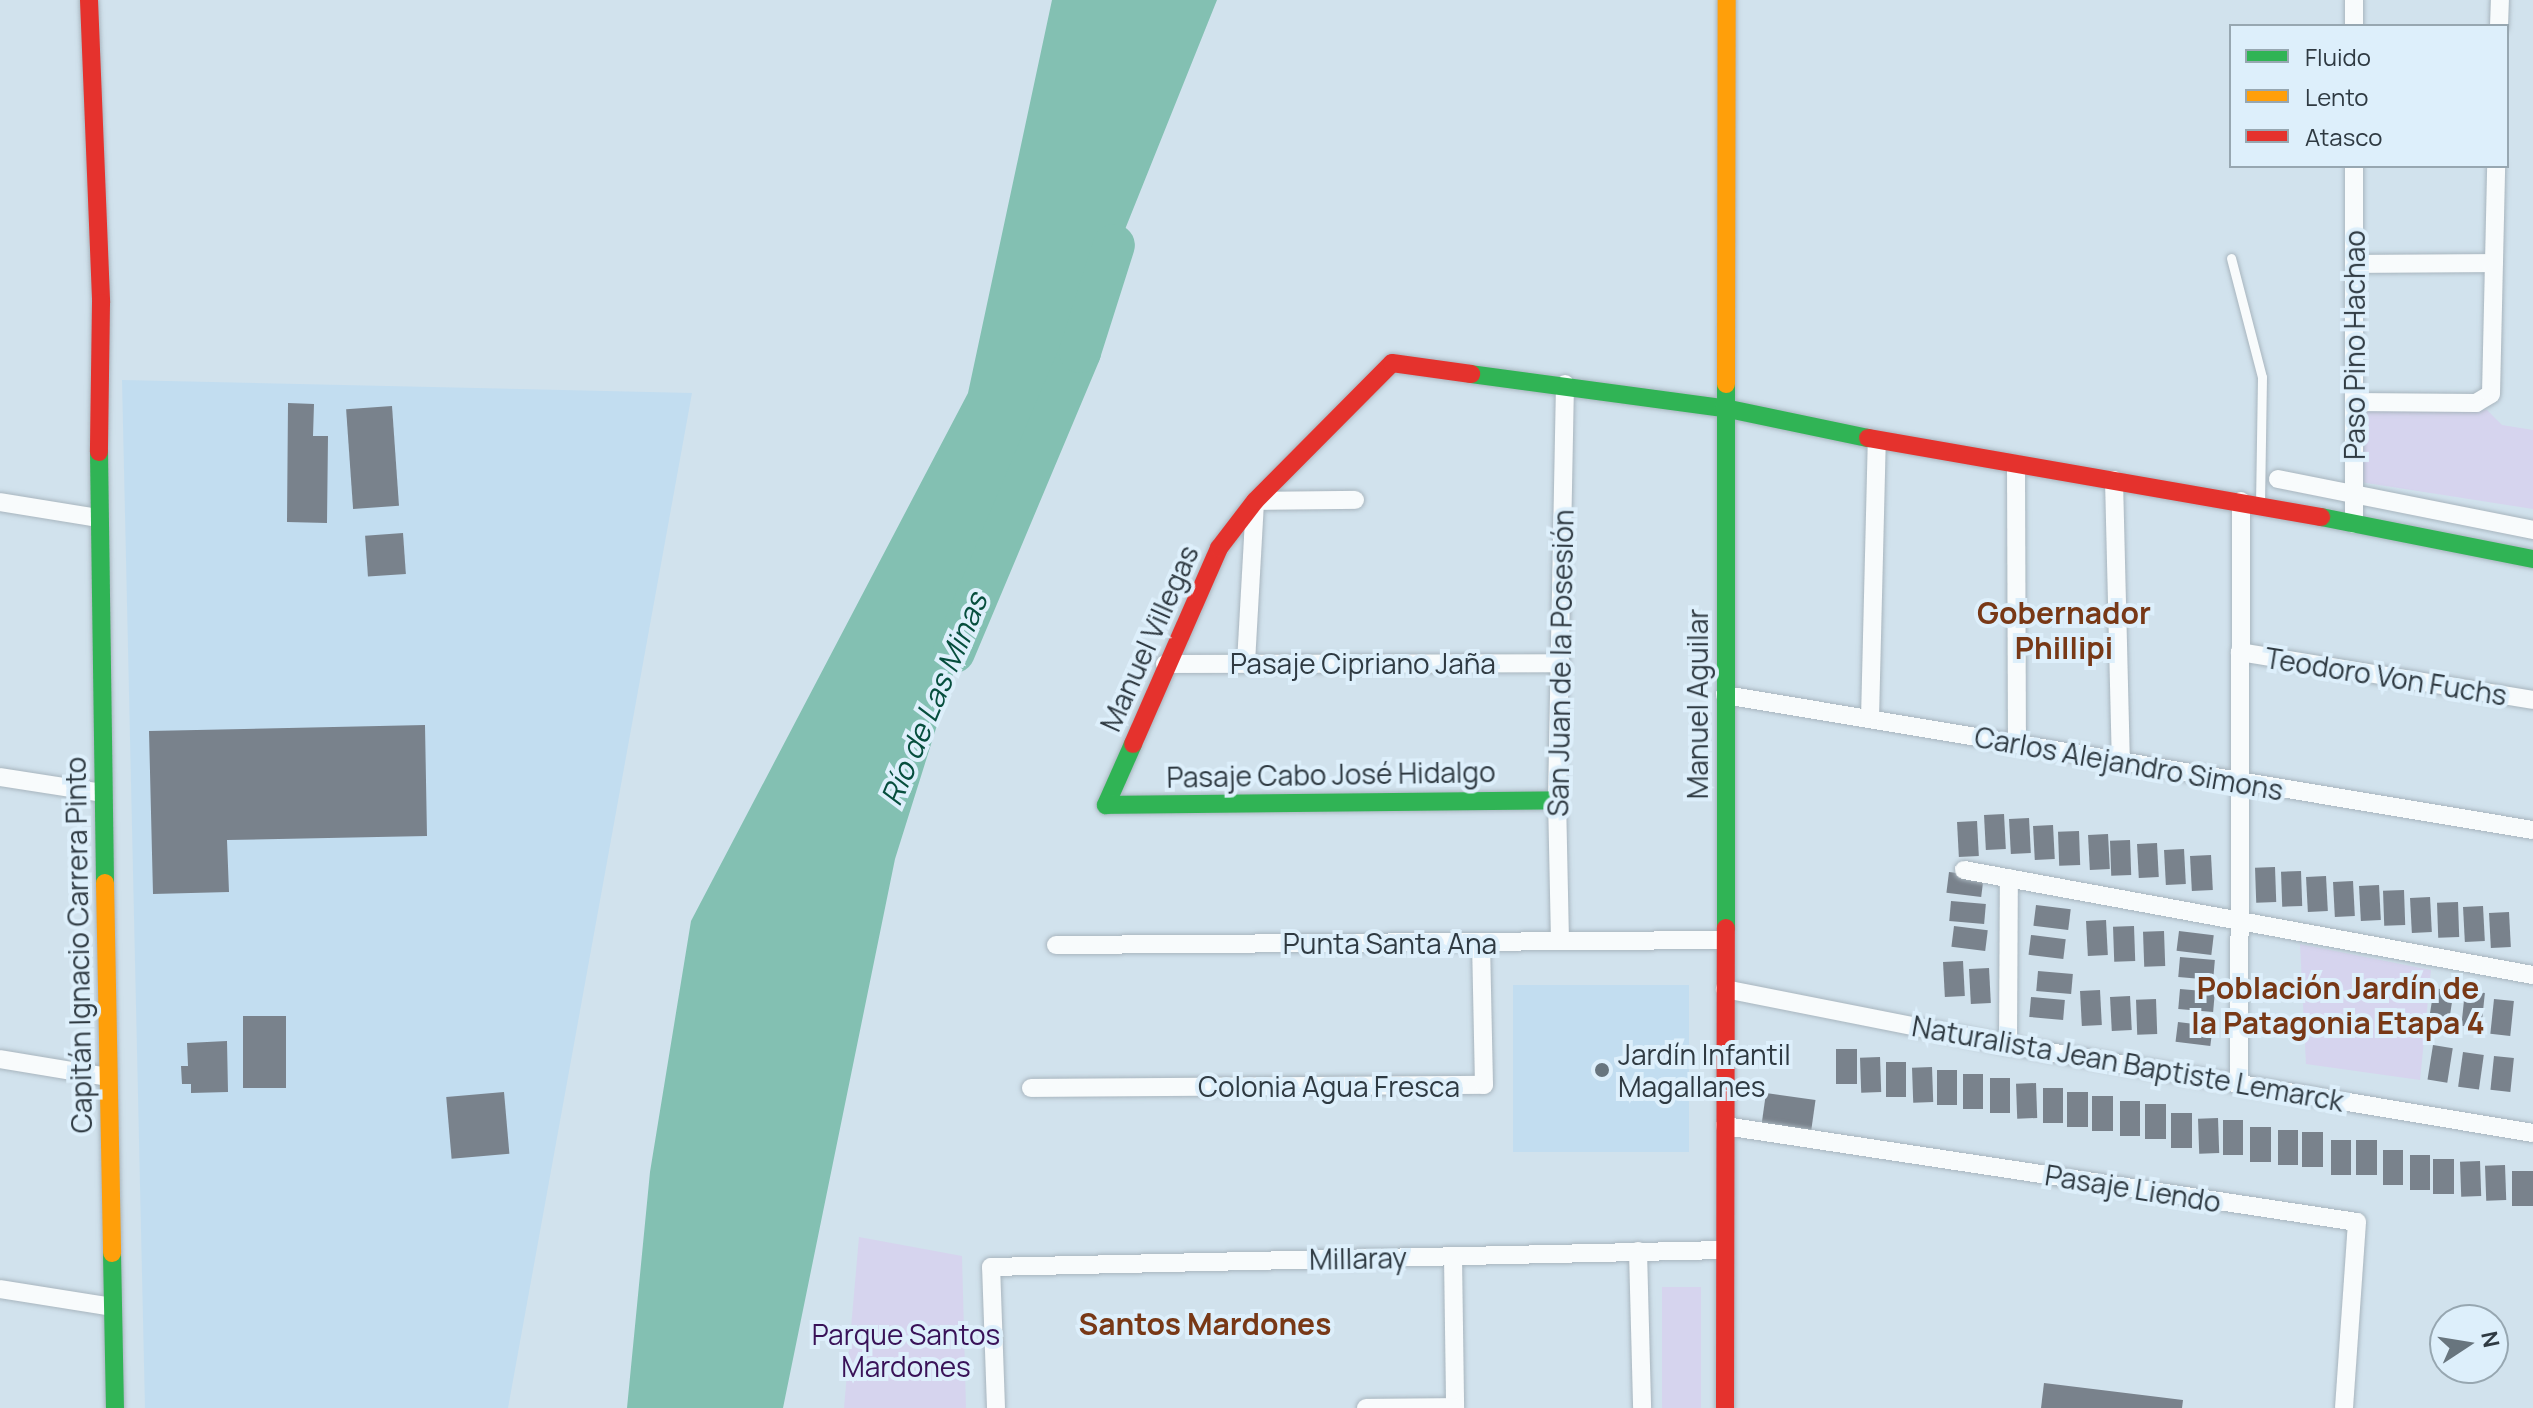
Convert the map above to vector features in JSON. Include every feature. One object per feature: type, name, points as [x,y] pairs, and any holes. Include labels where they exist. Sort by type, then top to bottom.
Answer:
[{"type":"street","name":"Capitán Ignacio Carrera Pinto","points":[[89,0],[101,303],[98,518],[115,1408]]},
{"type":"street","name":"Manuel Aguilar","points":[[1725,1408],[1724,408],[1727,0]]},
{"type":"street","points":[[2354,0],[2354,24]]},
{"type":"street","points":[[2499,24],[2500,0]]},
{"type":"street","name":"Paso Pino Hachao","points":[[2354,168],[2354,524]]},
{"type":"street","points":[[2354,402],[2481,402],[2491,394],[2496,168]]},
{"type":"street","points":[[2354,264],[2494,263]]},
{"type":"street","name":"Manuel Villegas","points":[[1106,805],[1165,664],[1219,548],[1255,501],[1392,363],[1565,384]]},
{"type":"street","points":[[1565,384],[1724,408],[1877,440],[2251,503],[2533,559]]},
{"type":"street","name":"San Juan de la Posesión","points":[[1560,941],[1557,800],[1565,384]]},
{"type":"street","points":[[1870,719],[1877,440]]},
{"type":"street","points":[[2016,464],[2017,744]]},
{"type":"street","points":[[2278,479],[2533,530]]},
{"type":"street","points":[[2114,480],[2121,761]]},
{"type":"street","points":[[1246,663],[1255,501],[1355,500]]},
{"type":"street","points":[[0,502],[98,518]]},
{"type":"street","points":[[2239,1083],[2240,652],[2251,503]]},
{"type":"street","name":"Teodoro Von Fuchs","points":[[2240,652],[2533,700]]},
{"type":"street","name":"Pasaje Cipriano Jaña","points":[[1165,664],[1561,663]]},
{"type":"street","name":"Carlos Alejandro Simons","points":[[1725,695],[2533,830]]},
{"type":"street","points":[[0,777],[103,793]]},
{"type":"street","name":"Pasaje Cabo José Hidalgo","points":[[1106,805],[1557,800]]},
{"type":"street","points":[[1964,870],[2533,975]]},
{"type":"street","points":[[2008,1045],[2009,878]]},
{"type":"street","name":"Punta Santa Ana","points":[[1056,945],[1725,940]]},
{"type":"street","name":"Colonia Agua Fresca","points":[[1031,1088],[1484,1085],[1481,943]]},
{"type":"street","name":"Naturalista Jean Baptiste Lemarck","points":[[1725,989],[2008,1045],[2533,1133]]},
{"type":"street","points":[[0,1059],[108,1077]]},
{"type":"street","name":"Pasaje Liendo","points":[[1725,1126],[2357,1222],[2344,1408]]},
{"type":"street","name":"Millaray","points":[[996,1408],[991,1267],[1725,1250]]},
{"type":"street","points":[[1638,1251],[1642,1408]]},
{"type":"street","points":[[1366,1408],[1455,1408],[1453,1256]]},
{"type":"street","points":[[0,1289],[113,1307]]},
{"type":"lane","points":[[2231,258],[2262,377],[2251,503]]},
{"type":"shaded area","points":[[122,380],[692,393],[508,1408],[145,1408]]},
{"type":"shaded area","name":"Jardín Infantil Magallanes","points":[[1513,985],[1689,985],[1689,1152],[1513,1152]]},
{"type":"green space","points":[[2360,410],[2487,410],[2502,425],[2533,430],[2533,509],[2360,482]]},
{"type":"green space","points":[[2300,944],[2431,970],[2420,1080],[2306,1064]]},
{"type":"green space","name":"Parque Santos Mardones","points":[[859,1237],[962,1256],[966,1408],[844,1408]]},
{"type":"green space","points":[[1662,1287],[1701,1287],[1701,1408],[1662,1408]]},
{"type":"water","points":[[1052,0],[1217,0],[976,601],[895,859],[783,1408],[627,1408],[650,1172],[691,921],[968,393]]},
{"type":"building","points":[[288,403],[314,404],[313,436],[328,436],[327,523],[287,522]]},
{"type":"building","points":[[392,406],[399,506],[353,509],[346,409]]},
{"type":"building","points":[[403,533],[406,574],[368,577],[365,536]]},
{"type":"building","points":[[425,725],[427,836],[227,840],[229,892],[153,894],[149,731]]},
{"type":"building","points":[[2004,814],[2006,849],[1986,850],[1984,815]]},
{"type":"building","points":[[2029,818],[2031,853],[2011,854],[2009,819]]},
{"type":"building","points":[[1977,821],[1979,856],[1959,857],[1957,822]]},
{"type":"building","points":[[2053,825],[2055,859],[2035,860],[2033,826]]},
{"type":"building","points":[[2079,831],[2080,865],[2059,866],[2058,832]]},
{"type":"building","points":[[2108,834],[2110,869],[2090,870],[2088,835]]},
{"type":"building","points":[[2130,840],[2131,875],[2111,876],[2110,841]]},
{"type":"building","points":[[2157,843],[2159,877],[2139,878],[2137,844]]},
{"type":"building","points":[[2184,849],[2186,884],[2166,885],[2164,850]]},
{"type":"building","points":[[2211,855],[2213,890],[2192,891],[2190,856]]},
{"type":"building","points":[[2275,867],[2276,902],[2256,903],[2255,868]]},
{"type":"building","points":[[2301,871],[2302,906],[2282,907],[2281,872]]},
{"type":"building","points":[[1949,872],[1984,876],[1981,897],[1946,893]]},
{"type":"building","points":[[2326,876],[2328,911],[2308,912],[2306,877]]},
{"type":"building","points":[[2353,881],[2355,916],[2335,917],[2333,882]]},
{"type":"building","points":[[2379,885],[2381,920],[2361,921],[2359,886]]},
{"type":"building","points":[[2404,890],[2405,925],[2384,926],[2383,891]]},
{"type":"building","points":[[2430,897],[2432,932],[2412,933],[2410,898]]},
{"type":"building","points":[[1951,901],[1986,904],[1984,924],[1949,921]]},
{"type":"building","points":[[2458,902],[2459,937],[2438,938],[2437,903]]},
{"type":"building","points":[[2036,905],[2071,909],[2068,930],[2033,926]]},
{"type":"building","points":[[2483,906],[2485,941],[2465,942],[2463,907]]},
{"type":"building","points":[[2509,912],[2511,947],[2491,948],[2489,913]]},
{"type":"building","points":[[2106,920],[2108,955],[2088,956],[2086,921]]},
{"type":"building","points":[[1954,926],[1988,930],[1985,951],[1951,947]]},
{"type":"building","points":[[2134,926],[2135,961],[2114,962],[2113,927]]},
{"type":"building","points":[[2164,931],[2165,966],[2144,967],[2143,932]]},
{"type":"building","points":[[2179,931],[2214,935],[2211,955],[2177,951]]},
{"type":"building","points":[[2031,935],[2066,939],[2063,959],[2029,955]]},
{"type":"building","points":[[2180,957],[2215,960],[2213,980],[2178,977]]},
{"type":"building","points":[[1963,961],[1965,996],[1945,997],[1943,962]]},
{"type":"building","points":[[1989,968],[1991,1003],[1971,1004],[1969,969]]},
{"type":"building","points":[[2038,971],[2073,974],[2071,994],[2036,991]]},
{"type":"building","points":[[2434,988],[2454,991],[2448,1026],[2429,1023]]},
{"type":"building","points":[[2180,989],[2215,992],[2213,1012],[2178,1009]]},
{"type":"building","points":[[2100,990],[2102,1025],[2082,1026],[2080,991]]},
{"type":"building","points":[[2465,991],[2485,993],[2481,1028],[2461,1026]]},
{"type":"building","points":[[2130,996],[2132,1030],[2112,1031],[2110,997]]},
{"type":"building","points":[[2031,997],[2065,1000],[2063,1020],[2029,1017]]},
{"type":"building","points":[[2156,999],[2157,1034],[2137,1035],[2136,1000]]},
{"type":"building","points":[[2494,999],[2514,1001],[2510,1036],[2490,1034]]},
{"type":"building","points":[[243,1016],[286,1016],[286,1088],[243,1088]]},
{"type":"building","points":[[2178,1022],[2213,1026],[2210,1046],[2176,1042]]},
{"type":"building","points":[[227,1041],[228,1092],[191,1093],[191,1084],[182,1084],[181,1066],[188,1066],[187,1043]]},
{"type":"building","points":[[2433,1045],[2453,1048],[2447,1083],[2428,1080]]},
{"type":"building","points":[[1836,1049],[1857,1049],[1857,1084],[1836,1084]]},
{"type":"building","points":[[2463,1052],[2484,1055],[2479,1090],[2458,1087]]},
{"type":"building","points":[[2494,1056],[2514,1058],[2510,1092],[2490,1090]]},
{"type":"building","points":[[1880,1057],[1881,1092],[1861,1093],[1860,1058]]},
{"type":"building","points":[[1886,1062],[1906,1062],[1906,1097],[1886,1097]]},
{"type":"building","points":[[1932,1067],[1933,1102],[1913,1103],[1912,1068]]},
{"type":"building","points":[[1937,1070],[1957,1070],[1957,1105],[1937,1105]]},
{"type":"building","points":[[1963,1074],[1983,1074],[1983,1109],[1963,1109]]},
{"type":"building","points":[[1990,1078],[2010,1078],[2010,1113],[1990,1113]]},
{"type":"building","points":[[2036,1083],[2037,1118],[2017,1119],[2016,1084]]},
{"type":"building","points":[[2043,1088],[2063,1088],[2063,1123],[2043,1123]]},
{"type":"building","points":[[504,1092],[509,1154],[452,1159],[446,1097]]},
{"type":"building","points":[[2067,1092],[2088,1092],[2088,1127],[2067,1127]]},
{"type":"building","points":[[1766,1093],[1816,1100],[1811,1130],[1762,1123]]},
{"type":"building","points":[[2092,1096],[2113,1096],[2113,1131],[2092,1131]]},
{"type":"building","points":[[2120,1101],[2140,1101],[2140,1136],[2120,1136]]},
{"type":"building","points":[[2145,1104],[2166,1104],[2166,1139],[2145,1139]]},
{"type":"building","points":[[2171,1113],[2192,1113],[2192,1148],[2171,1148]]},
{"type":"building","points":[[2218,1118],[2219,1153],[2199,1154],[2198,1119]]},
{"type":"building","points":[[2223,1120],[2243,1120],[2243,1155],[2223,1155]]},
{"type":"building","points":[[2250,1127],[2271,1127],[2271,1162],[2250,1162]]},
{"type":"building","points":[[2278,1130],[2298,1130],[2298,1165],[2278,1165]]},
{"type":"building","points":[[2302,1132],[2323,1132],[2323,1167],[2302,1167]]},
{"type":"building","points":[[2331,1140],[2351,1140],[2351,1175],[2331,1175]]},
{"type":"building","points":[[2356,1140],[2377,1140],[2377,1175],[2356,1175]]},
{"type":"building","points":[[2383,1150],[2403,1150],[2403,1185],[2383,1185]]},
{"type":"building","points":[[2410,1155],[2430,1155],[2430,1190],[2410,1190]]},
{"type":"building","points":[[2433,1159],[2454,1159],[2454,1194],[2433,1194]]},
{"type":"building","points":[[2480,1161],[2481,1196],[2461,1197],[2460,1162]]},
{"type":"building","points":[[2505,1165],[2506,1200],[2486,1201],[2485,1166]]},
{"type":"building","points":[[2512,1171],[2533,1171],[2533,1206],[2512,1206]]},
{"type":"building","points":[[2044,1383],[2183,1400],[2182,1408],[2041,1408]]},
{"type":"waterway","name":"Río de Las Minas","points":[[954,652],[1080,352],[1114,245]]},
{"type":"traffic: fast","points":[[1471,374],[1724,408],[1868,438]]},
{"type":"traffic: fast","points":[[1726,384],[1726,928]]},
{"type":"traffic: fast","points":[[99,452],[105,883]]},
{"type":"traffic: fast","points":[[2321,517],[2533,559]]},
{"type":"traffic: fast","points":[[1133,744],[1106,805],[1557,800]]},
{"type":"traffic: fast","points":[[112,1253],[115,1408]]},
{"type":"traffic: slow","points":[[1726,384],[1727,0]]},
{"type":"traffic: slow","points":[[105,883],[112,1253]]},
{"type":"traffic: jam","points":[[89,0],[101,303],[99,452]]},
{"type":"traffic: jam","points":[[1133,744],[1219,548],[1255,501],[1392,363],[1471,374]]},
{"type":"traffic: jam","points":[[1868,438],[2321,517]]},
{"type":"traffic: jam","points":[[1725,1408],[1726,928]]},
{"type":"place","name":"Jardín Infantil Magallanes","points":[[1602,1070]]},
{"type":"district","name":"Gobernador Phillipi","points":[[2064,630]]},
{"type":"district","name":"Población Jardín de la Patagonia Etapa 4","points":[[2338,1005]]},
{"type":"district","name":"Santos Mardones","points":[[1205,1324]]}]
